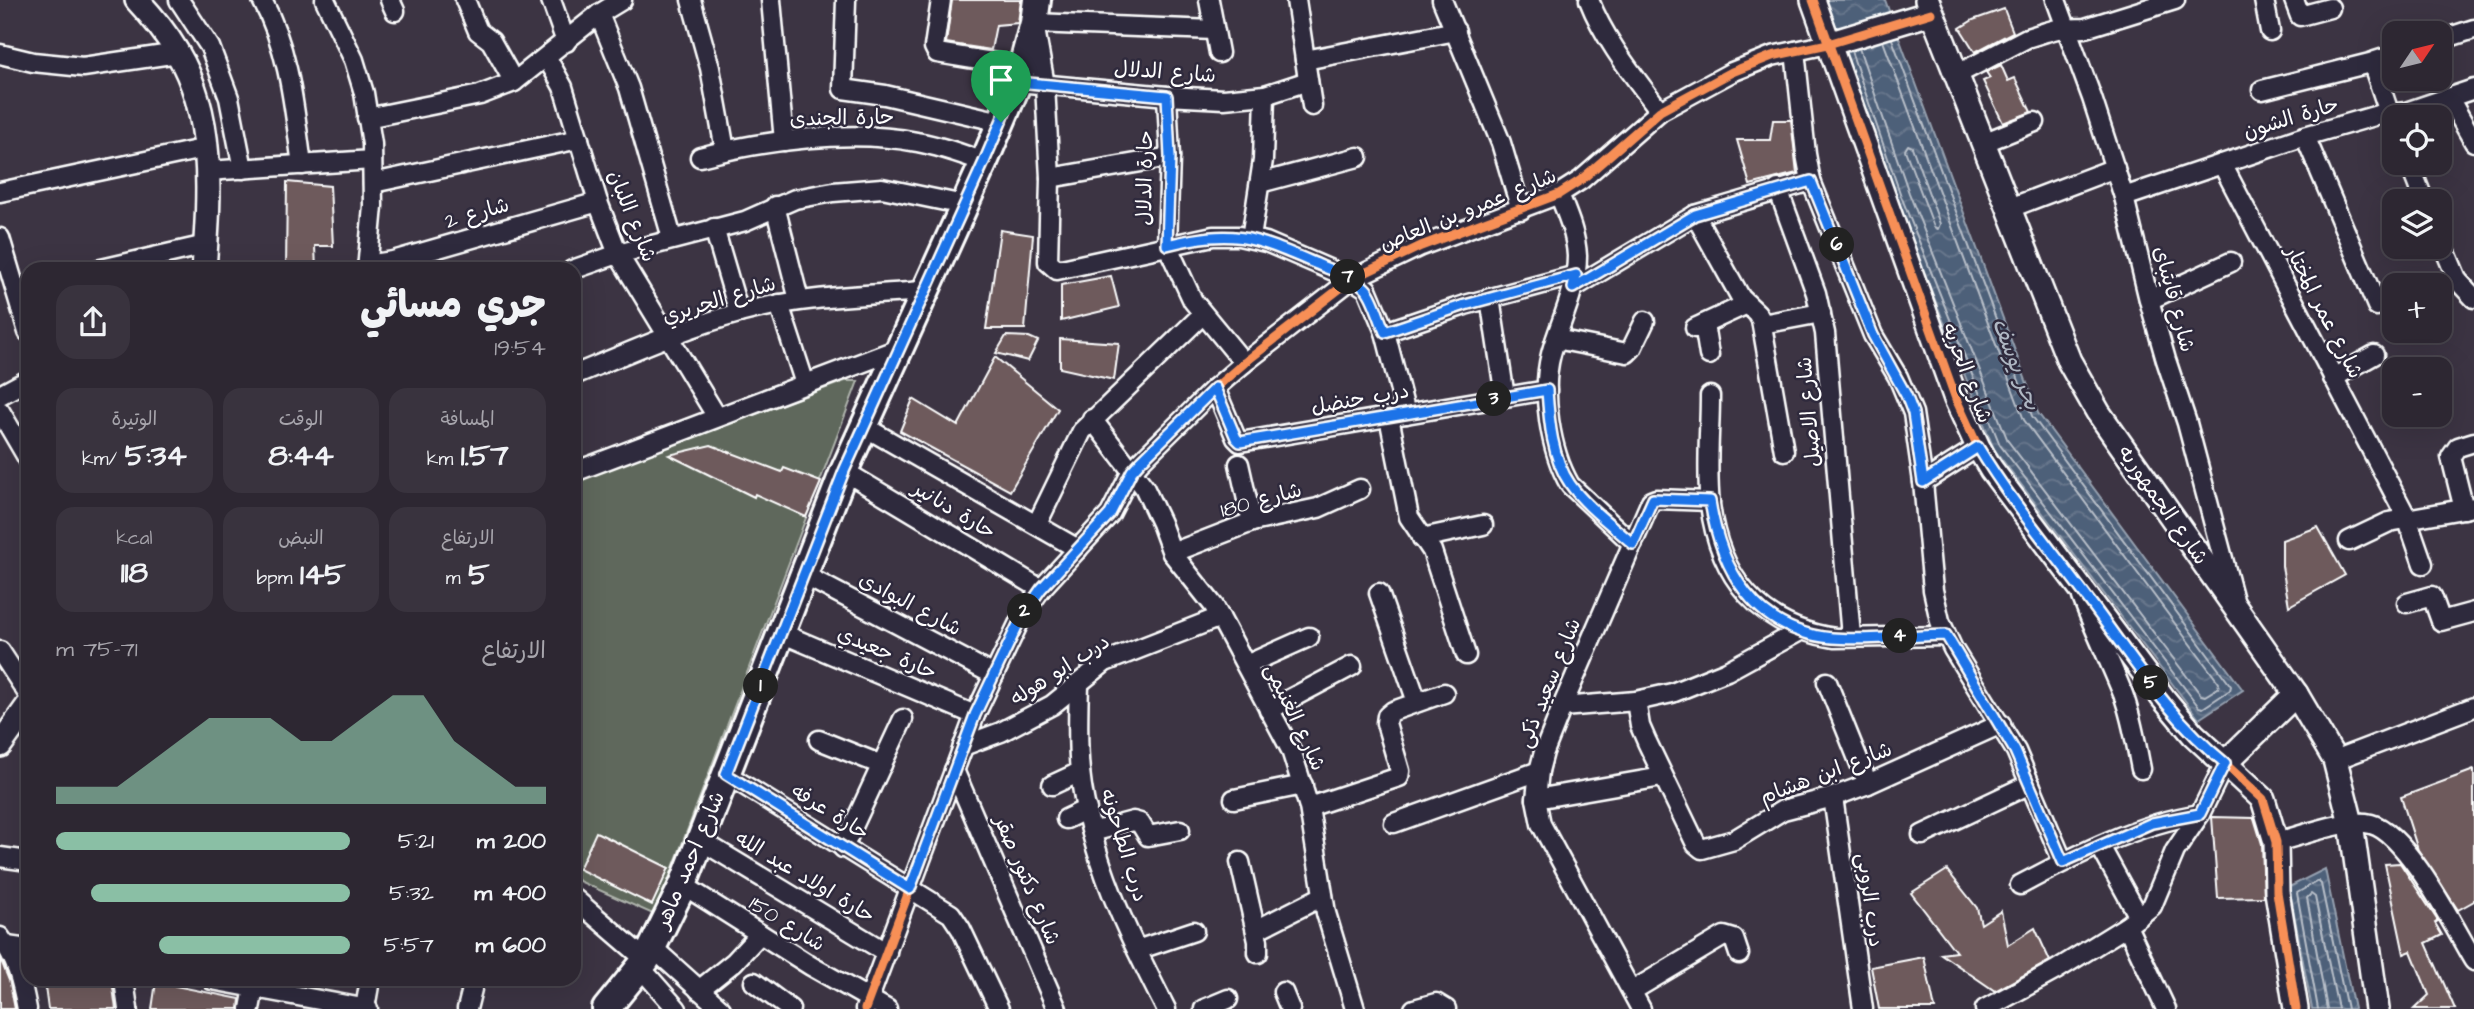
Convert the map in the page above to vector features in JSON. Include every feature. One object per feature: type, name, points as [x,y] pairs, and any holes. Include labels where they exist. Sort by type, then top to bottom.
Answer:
[{"type":"main road","name":"شارع احمد ماهر","points":[[606,1009],[646,958],[682,885],[844,471],[1001,122],[1020,74],[1036,12]]},
{"type":"street","points":[[137,0],[159,24],[178,53],[192,83],[202,115],[207,148],[205,262]]},
{"type":"street","points":[[179,0],[210,47],[229,98],[243,169]]},
{"type":"street","points":[[262,0],[286,59],[302,165]]},
{"type":"street","points":[[325,0],[354,60],[364,93],[373,183],[367,262]]},
{"type":"street","points":[[465,0],[478,31],[490,39],[514,82]]},
{"type":"street","points":[[551,0],[566,42]]},
{"type":"street","points":[[367,118],[480,95],[514,82],[599,14],[622,0]]},
{"type":"street","points":[[691,0],[710,68],[725,150]]},
{"type":"street","points":[[771,0],[784,141]]},
{"type":"street","points":[[846,0],[843,89],[885,95],[1001,122]]},
{"type":"street","name":"شارع الدلال","points":[[941,0],[934,47],[937,53],[1020,74],[1045,85],[1224,99],[1265,95],[1308,81]]},
{"type":"street","points":[[1209,0],[1219,53]]},
{"type":"street","points":[[1296,0],[1312,106]]},
{"type":"street","points":[[1442,0],[1501,143],[1521,210]]},
{"type":"street","points":[[1589,0],[1615,50],[1660,111]]},
{"type":"street","name":"شارع الحريه","points":[[1813,0],[1835,42],[1956,400],[1978,447],[2006,490],[2178,717],[2210,751],[2263,799],[2276,842],[2277,892],[2296,1009]]},
{"type":"street","name":"شارع قايتباى","points":[[2056,0],[2124,197],[2149,300],[2187,423],[2238,614]]},
{"type":"street","points":[[1956,75],[2027,38],[2067,28],[2085,28],[2175,0]]},
{"type":"street","points":[[2264,0],[2270,31]]},
{"type":"street","points":[[2294,0],[2300,16],[2330,8]]},
{"type":"street","points":[[1835,42],[1924,10]]},
{"type":"street","name":"شارع الجمهوريه","points":[[1924,10],[1956,75],[2078,379],[2098,412],[2296,694],[2334,760],[2351,823],[2377,1009]]},
{"type":"street","points":[[1214,30],[1036,12],[1045,85],[1050,178],[1046,258],[1050,266],[1058,270],[1213,236],[1251,238],[1352,279],[1367,289],[1385,332],[1409,517],[1432,551],[1466,655]]},
{"type":"street","points":[[599,14],[629,88],[672,239]]},
{"type":"street","points":[[2452,36],[2474,29]]},
{"type":"street","points":[[1305,60],[1456,31]]},
{"type":"street","name":"شارع عمرو بن العاص","points":[[867,1004],[975,715],[1022,616],[1041,589],[1110,514],[1132,471],[1215,388],[1352,279],[1421,246],[1559,194],[1581,180],[1660,111],[1732,72],[1772,56],[1835,42]]},
{"type":"street","points":[[1796,51],[1811,181],[1873,335],[1913,413],[1923,482],[1933,590],[1946,635],[2001,724],[2063,862]]},
{"type":"street","points":[[0,54],[33,62],[83,67],[178,53]]},
{"type":"street","name":"شارع اللبان","points":[[547,58],[563,87],[598,202],[618,254],[717,417]]},
{"type":"street","points":[[2262,90],[2382,59]]},
{"type":"street","points":[[2374,62],[2386,105]]},
{"type":"street","name":"حارة الشون","points":[[2428,105],[2474,89]]},
{"type":"street","points":[[1251,238],[1260,183],[1265,95]]},
{"type":"street","name":"حارة الدلال","points":[[1167,96],[1170,157],[1167,245],[1194,301],[1244,363]]},
{"type":"street","points":[[2449,98],[2474,142]]},
{"type":"street","points":[[1983,143],[2035,122]]},
{"type":"street","name":"حارة الشون","points":[[2124,197],[2305,136],[2382,123]]},
{"type":"street","points":[[2305,136],[2377,306]]},
{"type":"street","name":"حارة الجندى","points":[[700,157],[725,150],[784,141],[892,138],[943,148],[984,162]]},
{"type":"street","points":[[373,183],[579,139]]},
{"type":"street","points":[[0,192],[207,148]]},
{"type":"street","points":[[1050,178],[1170,157]]},
{"type":"street","points":[[1260,183],[1358,157]]},
{"type":"street","points":[[207,171],[372,160]]},
{"type":"street","name":"شارع عمر المختار","points":[[2222,164],[2407,518],[2423,564]]},
{"type":"street","points":[[2010,208],[2115,168]]},
{"type":"street","points":[[1385,332],[1490,298],[1575,281],[1695,215],[1811,181]]},
{"type":"street","points":[[581,267],[618,254],[745,221],[794,199],[832,192],[882,188],[964,205]]},
{"type":"street","name":"شارع الاصيل","points":[[1778,190],[1821,313],[1828,352],[1851,638]]},
{"type":"street","points":[[1559,194],[1574,234],[1577,254],[1575,281],[1548,364],[1547,390],[1555,447],[1563,473],[1579,495],[1633,544]]},
{"type":"street","name":"شارع 2","points":[[408,262],[598,202]]},
{"type":"street","points":[[775,206],[799,300]]},
{"type":"street","points":[[1695,215],[1739,294],[1759,316],[1784,451]]},
{"type":"street","points":[[714,228],[739,313]]},
{"type":"street","points":[[0,238],[21,284]]},
{"type":"street","points":[[132,262],[206,245]]},
{"type":"street","points":[[2449,259],[2458,281],[2474,298]]},
{"type":"street","points":[[2149,300],[2231,262]]},
{"type":"street","name":"شارع الحريري","points":[[581,372],[668,337],[739,313],[799,300],[925,291]]},
{"type":"street","points":[[1490,298],[1505,397]]},
{"type":"street","points":[[779,304],[805,384]]},
{"type":"street","points":[[1709,355],[1699,326],[1747,304]]},
{"type":"street","points":[[1762,324],[1821,313]]},
{"type":"street","points":[[1037,524],[1082,431],[1203,314]]},
{"type":"street","points":[[1556,339],[1627,353],[1645,321]]},
{"type":"street","points":[[581,469],[898,349]]},
{"type":"street","points":[[2333,378],[2374,355]]},
{"type":"street","points":[[0,395],[21,384]]},
{"type":"street","name":"درب حنضل","points":[[1215,388],[1240,442],[1547,390]]},
{"type":"street","points":[[1710,396],[1710,501],[1714,528],[1733,577],[1746,594],[1780,622],[1800,631],[1835,638],[1946,635]]},
{"type":"street","points":[[0,411],[21,447]]},
{"type":"street","name":"شارع الغنيمى","points":[[1092,419],[1132,471],[1153,504],[1172,553],[1214,606],[1291,750],[1310,807],[1330,928],[1355,1009]]},
{"type":"street","points":[[863,426],[1077,549]]},
{"type":"street","points":[[2349,541],[2374,527],[2407,518],[2469,508],[2451,457],[2458,447],[2474,442]]},
{"type":"street","points":[[1923,482],[1978,447]]},
{"type":"street","points":[[1239,464],[1252,522]]},
{"type":"street","name":"حارة دنانير","points":[[844,471],[1041,589]]},
{"type":"street","name":"شارع 180","points":[[1172,553],[1252,522],[1308,511],[1360,489]]},
{"type":"street","name":"شارع سعيد ذكى","points":[[1640,1009],[1541,824],[1536,799],[1539,771],[1562,707],[1653,499],[1710,501]]},
{"type":"street","points":[[1422,538],[1483,525]]},
{"type":"street","name":"شارع البوادى","points":[[804,575],[994,675]]},
{"type":"street","points":[[2078,585],[2132,721],[2141,769]]},
{"type":"street","points":[[1380,593],[1418,702]]},
{"type":"street","points":[[2407,603],[2432,596],[2441,621],[2474,612]]},
{"type":"street","name":"درب ابو هوله","points":[[963,746],[1038,714],[1079,685],[1105,662],[1220,617]]},
{"type":"street","points":[[1562,707],[1636,701],[1672,693],[1702,682],[1800,631]]},
{"type":"street","name":"حارة جعيدي","points":[[781,633],[975,715]]},
{"type":"street","points":[[1246,665],[1309,637]]},
{"type":"street","points":[[0,651],[21,683]]},
{"type":"street","points":[[1269,710],[1352,666]]},
{"type":"street","points":[[1827,682],[1868,784]]},
{"type":"street","name":"درب الطاحونه","points":[[1079,685],[1080,772],[1092,832],[1113,897],[1166,1009]]},
{"type":"street","points":[[1310,807],[1399,777],[1400,771],[1386,719],[1390,713],[1444,693]]},
{"type":"street","points":[[1985,1009],[2056,970],[2152,906],[2175,851],[2200,814],[2225,763],[2296,694]]},
{"type":"street","name":"شارع ابن هشام","points":[[1636,701],[1640,726],[1662,777],[1696,844],[1702,849],[1734,840],[1783,810],[1833,797],[1868,784],[2001,724]]},
{"type":"street","points":[[2334,760],[2474,707]]},
{"type":"street","points":[[0,745],[21,716]]},
{"type":"street","points":[[843,848],[903,719]]},
{"type":"street","points":[[819,740],[882,765]]},
{"type":"street","name":"شارع دكتور صقر","points":[[954,770],[1057,1009]]},
{"type":"street","points":[[1394,823],[1539,771]]},
{"type":"street","points":[[1052,785],[1080,772]]},
{"type":"street","name":"حارة عرفه","points":[[726,774],[944,908],[956,921],[999,1009]]},
{"type":"street","points":[[1536,799],[1662,777]]},
{"type":"street","points":[[1922,835],[2030,784]]},
{"type":"street","points":[[1234,799],[1303,785]]},
{"type":"street","name":"درب الروبى","points":[[1833,797],[1863,1009]]},
{"type":"street","points":[[1066,819],[1087,809]]},
{"type":"street","points":[[2020,885],[2063,862],[2152,823],[2200,814]]},
{"type":"street","points":[[1092,832],[1133,821],[1140,823],[1148,836],[1180,830]]},
{"type":"street","points":[[2276,842],[2351,823],[2373,824],[2408,854],[2474,961]]},
{"type":"street","name":"حارة اولاد عبد الله","points":[[700,840],[887,953]]},
{"type":"street","points":[[2100,846],[2133,921],[2166,1009]]},
{"type":"street","points":[[0,857],[21,860]]},
{"type":"street","points":[[1240,863],[1256,930],[1258,953]]},
{"type":"street","name":"شارع 150","points":[[682,885],[867,1004],[887,1009]]},
{"type":"street","points":[[1256,930],[1323,896]]},
{"type":"street","points":[[581,904],[646,958],[699,990],[720,1009]]},
{"type":"street","points":[[1137,950],[1195,931]]},
{"type":"street","points":[[699,990],[734,962],[760,934]]},
{"type":"street","points":[[1632,991],[1724,936],[1734,939],[1739,954]]},
{"type":"street","points":[[3,941],[21,947]]},
{"type":"street","points":[[3,941],[21,977]]},
{"type":"street","points":[[646,958],[677,1009]]},
{"type":"street","points":[[754,982],[790,1009]]},
{"type":"street","points":[[23,986],[27,1009]]},
{"type":"street","points":[[125,986],[128,1009]]},
{"type":"street","points":[[245,986],[367,1009],[369,986]]},
{"type":"street","points":[[250,1009],[254,988]]},
{"type":"street","points":[[467,1009],[472,989]]},
{"type":"street","points":[[1283,992],[1290,1009]]},
{"type":"street","points":[[1204,1009],[1228,999]]},
{"type":"street","points":[[1414,1009],[1436,1003],[1446,1009]]},
{"type":"green space","points":[[845,381],[858,381],[655,915],[581,882],[581,478]]},
{"type":"water","name":"بحر يوسف","points":[[1827,0],[1885,0],[2038,413],[2243,690],[2199,719],[1994,449],[1895,199]]},
{"type":"water","points":[[2325,869],[2354,1009],[2312,1009],[2289,887]]},
{"type":"building","points":[[952,0],[1021,0],[1018,23],[996,25],[991,50],[946,43]]},
{"type":"building","points":[[2004,9],[2013,32],[1975,52],[1960,28],[1973,20]]},
{"type":"building","points":[[2001,65],[2008,81],[2015,78],[2031,112],[2003,123],[1983,81],[1990,78],[1986,72]]},
{"type":"building","points":[[1773,120],[1791,120],[1797,173],[1750,185],[1737,140],[1770,140]]},
{"type":"building","points":[[287,182],[330,186],[333,246],[315,246],[316,262],[286,262]]},
{"type":"building","points":[[1000,230],[1033,235],[1025,329],[986,329]]},
{"type":"building","points":[[1111,276],[1119,307],[1061,321],[1061,285]]},
{"type":"building","points":[[1006,336],[1029,337],[1038,341],[1028,361],[996,353]]},
{"type":"building","points":[[1060,339],[1119,343],[1114,380],[1060,368]]},
{"type":"building","points":[[995,357],[1058,409],[1010,491],[900,431],[913,399],[958,426]]},
{"type":"building","points":[[711,445],[782,472],[784,468],[821,482],[806,517],[755,494],[754,497],[669,455]]},
{"type":"building","points":[[2318,527],[2345,575],[2289,606],[2282,566],[2282,540]]},
{"type":"building","points":[[2474,770],[2474,901],[2458,910],[2418,850],[2401,797]]},
{"type":"building","points":[[2212,817],[2254,818],[2262,844],[2264,897],[2218,898]]},
{"type":"building","points":[[596,832],[669,868],[652,905],[581,870]]},
{"type":"building","points":[[2400,863],[2438,921],[2435,923],[2442,935],[2426,943],[2455,1009],[2414,1009],[2429,995],[2411,951],[2404,954],[2385,864]]},
{"type":"building","points":[[1947,870],[1977,908],[1981,924],[2001,911],[2008,945],[2035,928],[2050,961],[1995,991],[1941,954],[1956,952],[1911,893]]},
{"type":"building","points":[[1924,957],[1935,1009],[1879,1009],[1871,967]]},
{"type":"building","points":[[0,958],[10,983],[15,1009],[0,1009]]},
{"type":"building","points":[[45,986],[113,986],[116,1009],[48,1009]]},
{"type":"building","points":[[155,986],[176,986],[240,999],[239,1009],[152,1009]]},
{"type":"cycle path","points":[[1813,0],[1956,399],[1978,447],[1991,469],[2163,698],[2193,734],[2263,799],[2276,842],[2277,892],[2296,1009]]},
{"type":"cycle path","points":[[865,1009],[975,715],[1022,616],[1041,589],[1110,514],[1132,471],[1215,388],[1352,279],[1421,246],[1559,194],[1581,180],[1660,111],[1732,72],[1772,56],[1828,44],[1931,13]]},
{"type":"route","points":[[1018,82],[1167,96],[1170,157],[1167,245],[1200,237],[1226,235],[1266,242],[1352,279],[1367,289],[1385,332],[1465,305],[1576,275],[1573,288],[1695,215],[1811,181],[1879,349],[1898,377],[1913,413],[1923,482],[1978,447],[2006,490],[2163,698],[2193,734],[2225,763],[2200,814],[2152,823],[2063,862],[2015,751],[1946,635],[1835,638],[1817,636],[1780,622],[1746,594],[1733,577],[1714,528],[1710,501],[1653,499],[1633,544],[1579,495],[1563,473],[1555,447],[1547,390],[1238,442],[1215,388],[1132,471],[1110,514],[1041,589],[1022,616],[975,715],[910,889],[726,774],[844,471],[1001,122],[1018,82]]}]
